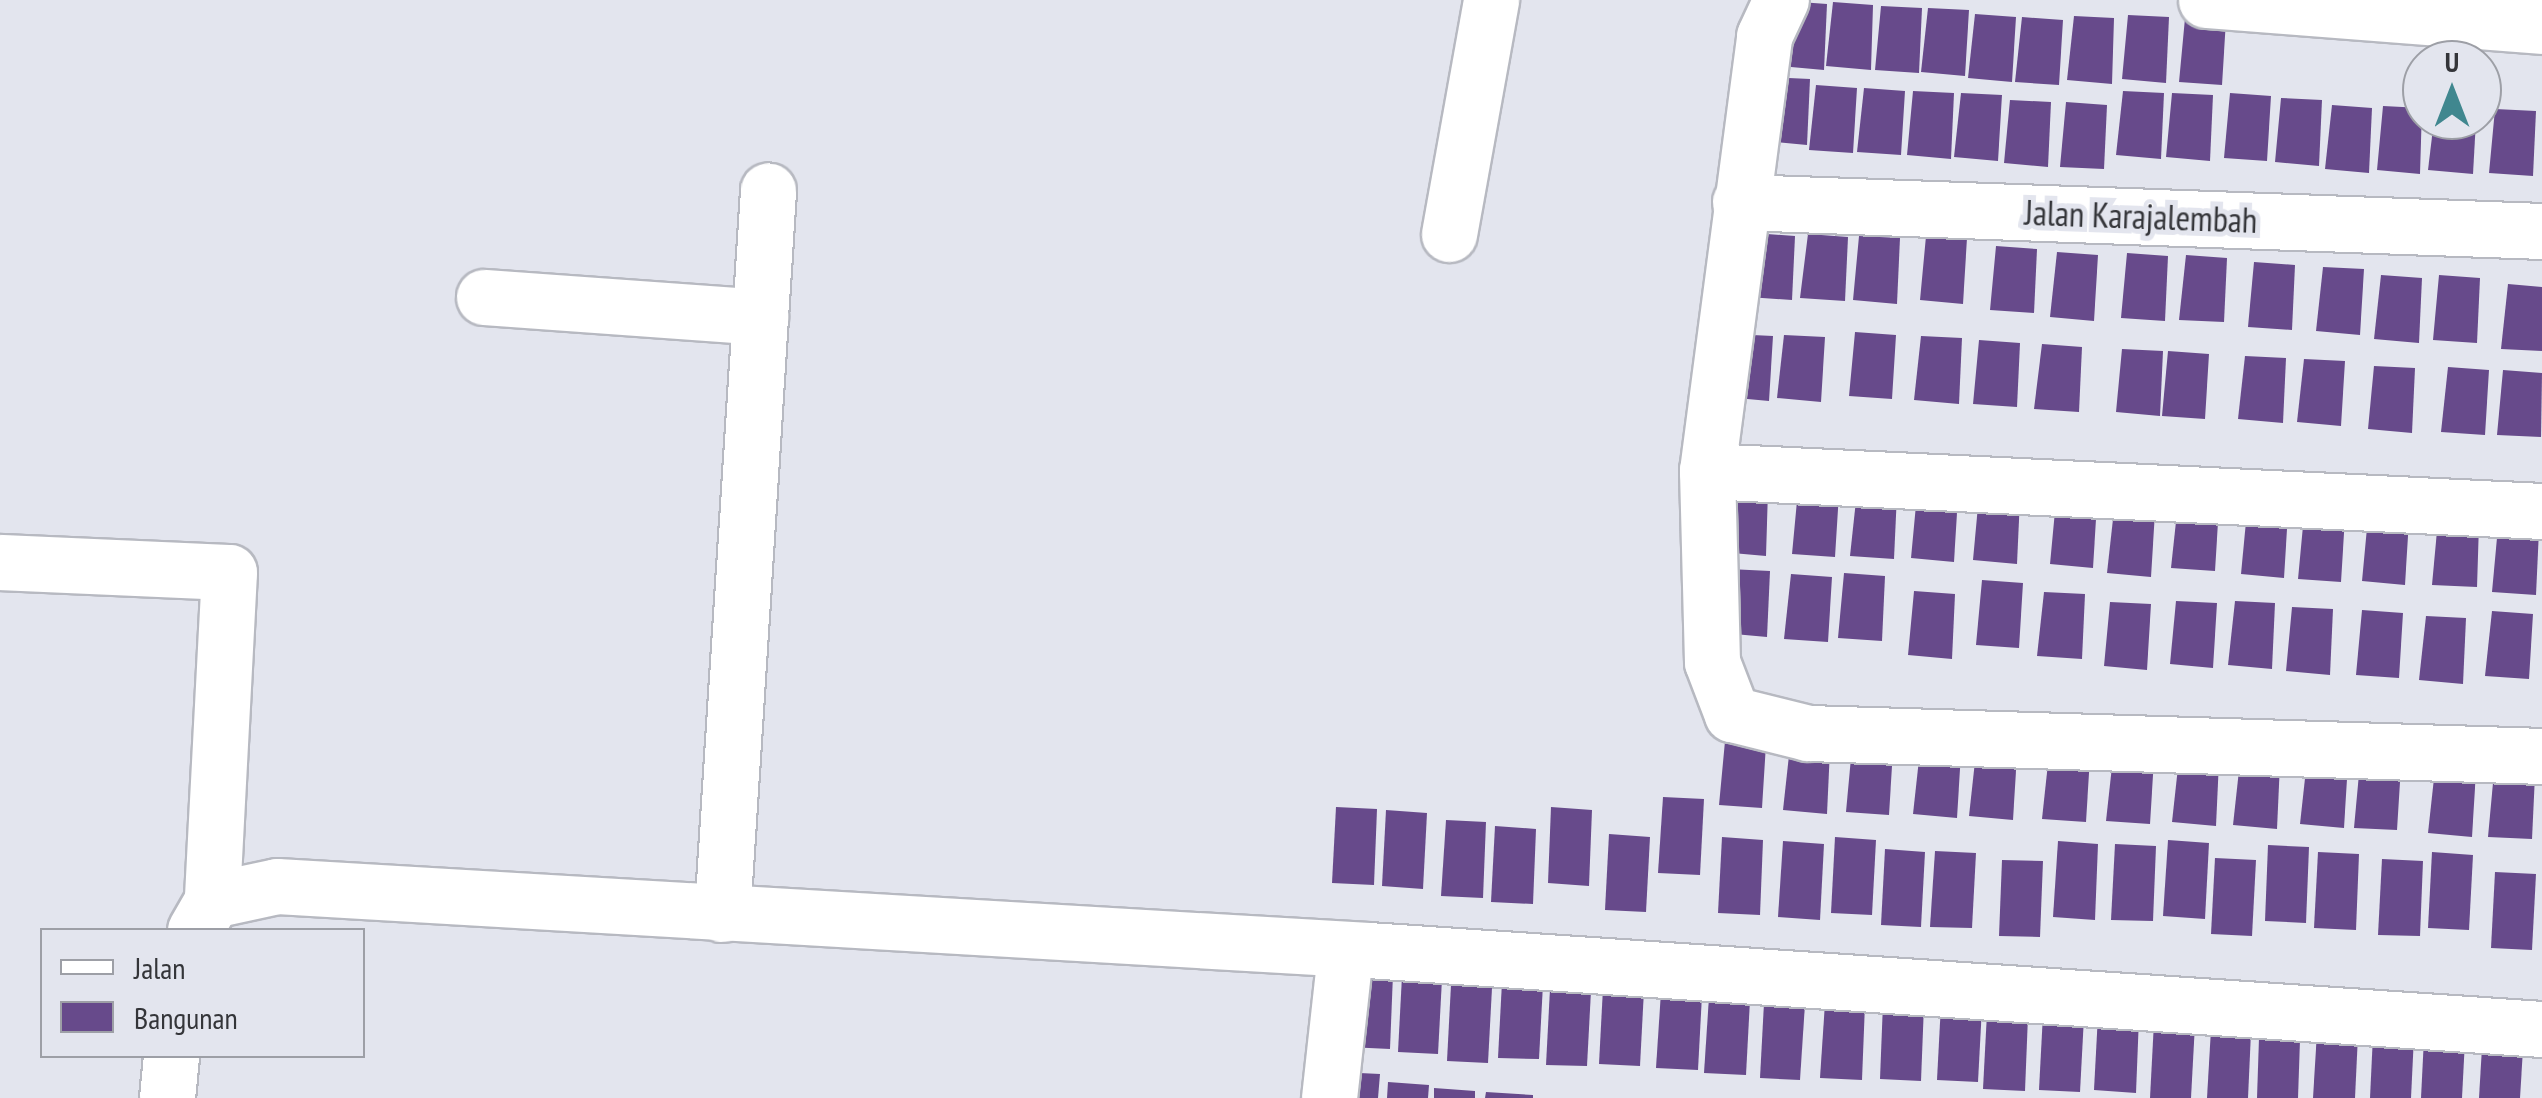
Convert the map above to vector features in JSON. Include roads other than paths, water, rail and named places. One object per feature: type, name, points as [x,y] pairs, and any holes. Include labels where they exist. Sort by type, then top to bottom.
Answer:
[{"type":"street","points":[[1449,234],[1491,0]]},
{"type":"street","points":[[1781,0],[1764,36],[1707,471],[1712,662],[1732,714],[1808,733],[2542,756]]},
{"type":"street","points":[[2206,0],[2542,26]]},
{"type":"street","points":[[722,914],[768,190]]},
{"type":"street","name":"Jalan Karajalembah","points":[[1740,202],[2542,230]]},
{"type":"street","points":[[484,297],[760,317]]},
{"type":"street","points":[[1707,471],[2542,511]]},
{"type":"street","points":[[0,562],[229,572],[204,915],[277,886],[2542,1029]]},
{"type":"street","points":[[1329,1098],[1345,952]]},
{"type":"street","points":[[167,1098],[172,1058]]}]
